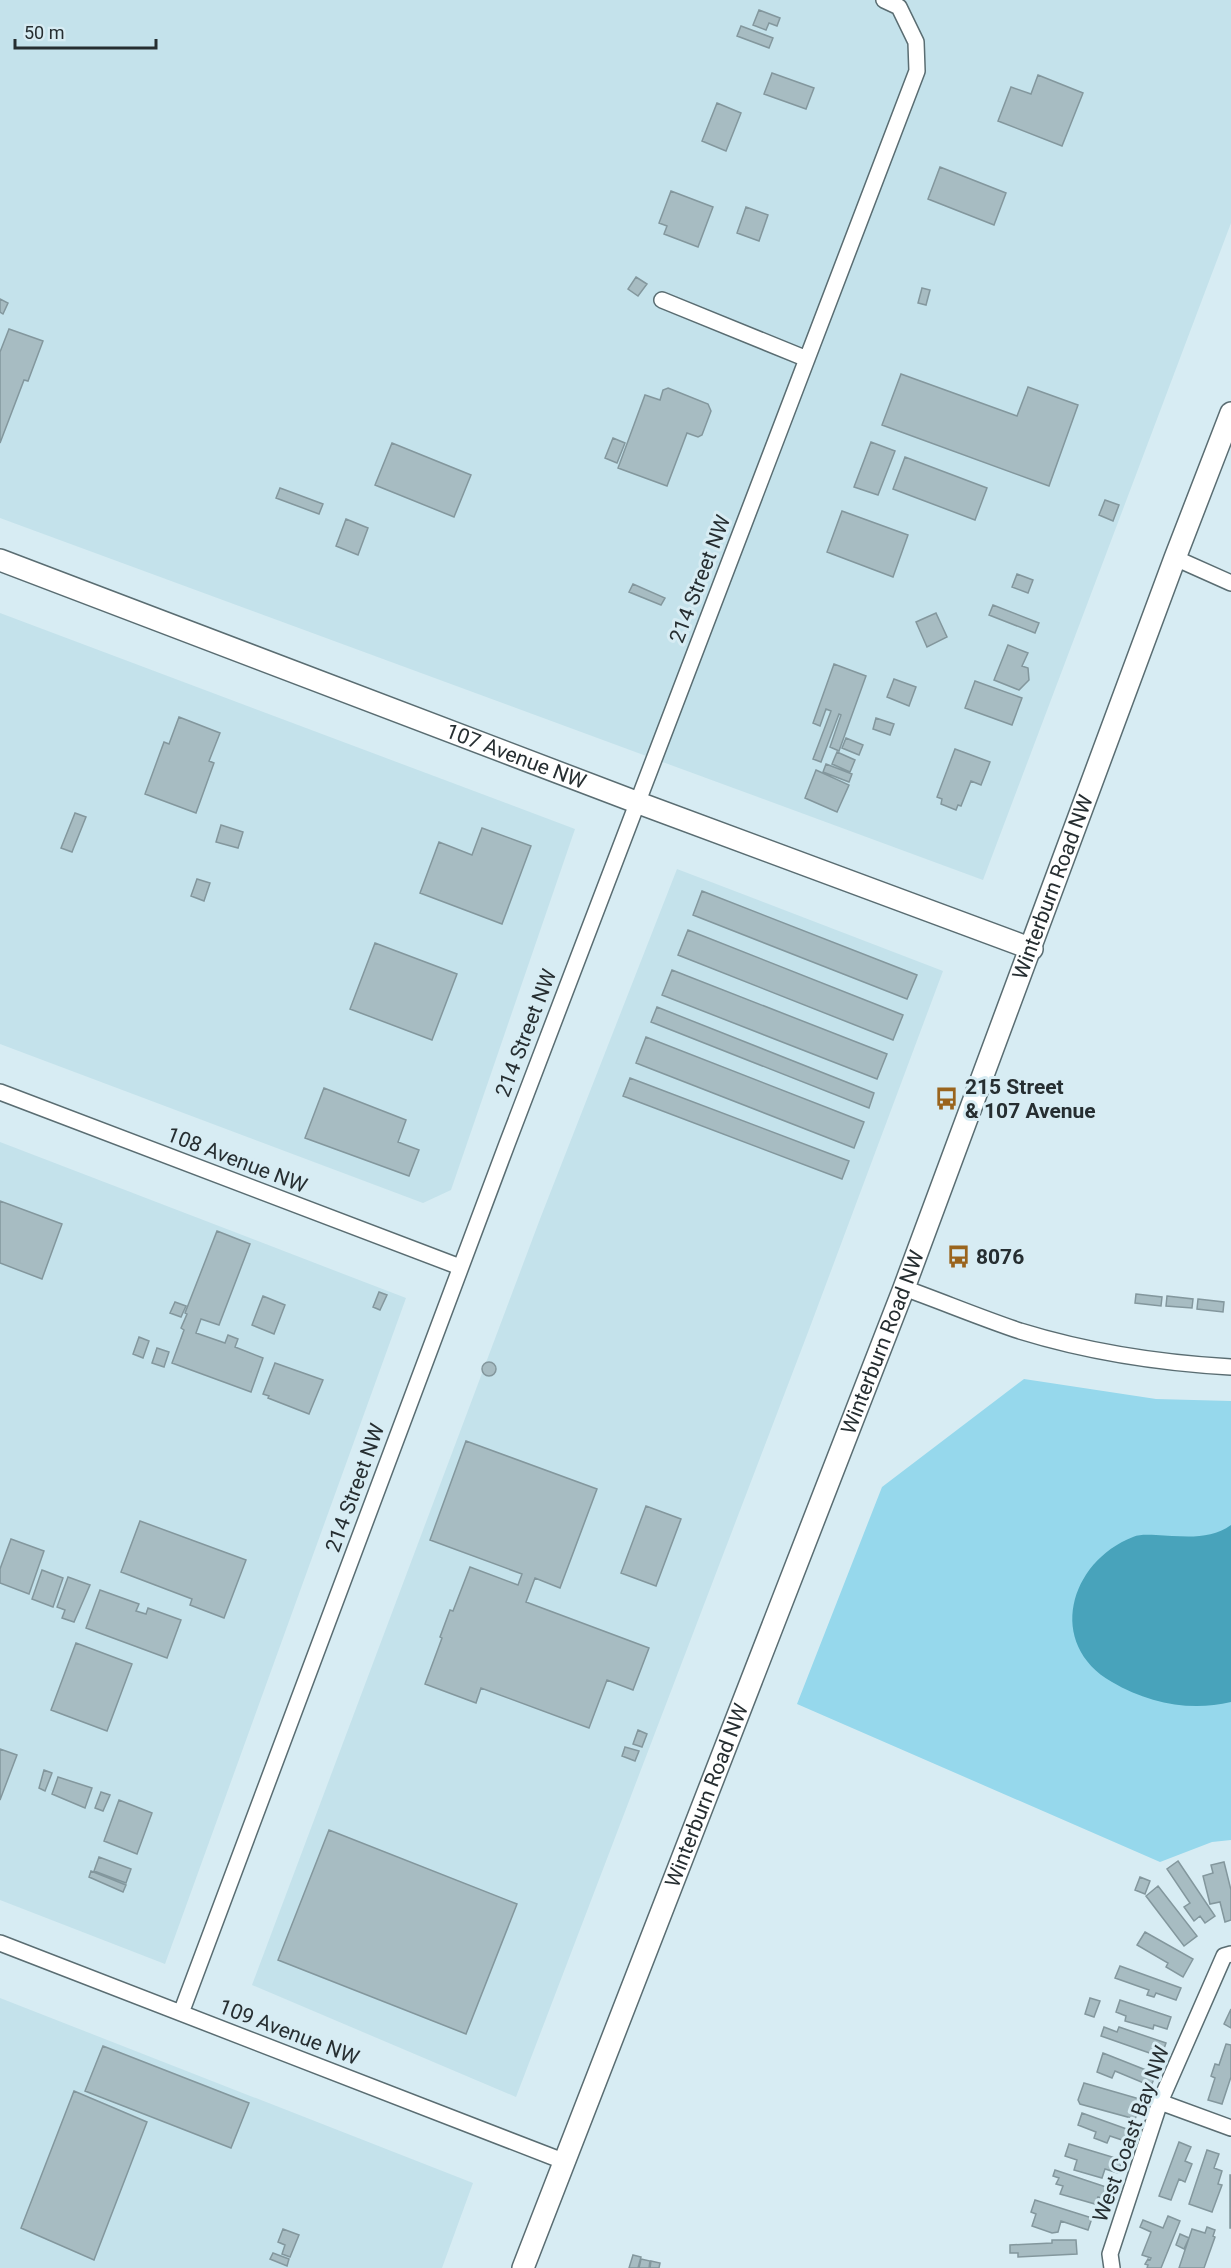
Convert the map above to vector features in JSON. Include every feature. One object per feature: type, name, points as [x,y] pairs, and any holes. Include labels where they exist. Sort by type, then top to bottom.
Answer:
[{"type":"main road","name":"Winterburn Road NW","points":[[523,2268],[904,1288],[1231,412]]},
{"type":"main road","name":"107 Avenue NW","points":[[0,560],[636,802],[1032,949]]},
{"type":"street","name":"214 Street NW","points":[[181,2013],[636,802],[917,71],[916,42],[900,7],[884,0]]},
{"type":"street","points":[[662,300],[807,359]]},
{"type":"street","points":[[1175,558],[1231,583]]},
{"type":"street","name":"108 Avenue NW","points":[[0,1092],[460,1267]]},
{"type":"street","points":[[904,1288],[1048,1339],[1141,1357],[1231,1367]]},
{"type":"street","name":"109 Avenue NW","points":[[0,1943],[563,2161]]},
{"type":"street","name":"West Coast Bay NW","points":[[1112,2268],[1110,2254],[1160,2102],[1224,1956],[1231,1954]]},
{"type":"street","points":[[1160,2102],[1231,2128]]},
{"type":"shaded area","points":[[0,0],[1231,0],[1231,223],[983,880],[0,518]]},
{"type":"shaded area","points":[[0,613],[575,829],[451,1190],[423,1203],[0,1044]]},
{"type":"shaded area","points":[[677,869],[943,971],[810,1327],[516,2097],[252,1985],[540,1219]]},
{"type":"shaded area","points":[[0,1142],[406,1298],[165,1964],[0,1900]]},
{"type":"shaded area","points":[[1024,1379],[1156,1399],[1231,1401],[1231,1840],[1212,1842],[1160,1862],[797,1704],[882,1487]]},
{"type":"shaded area","points":[[1231,1525],[1231,1702],[1200,1706],[1170,1704],[1126,1689],[1112,1682],[1091,1666],[1078,1647],[1073,1626],[1074,1605],[1081,1584],[1093,1565],[1111,1549],[1136,1536],[1204,1535]]},
{"type":"shaded area","points":[[0,1998],[473,2183],[442,2268],[0,2268]]},
{"type":"building","points":[[759,10],[780,18],[777,26],[769,23],[766,30],[753,25]]},
{"type":"building","points":[[741,26],[773,38],[769,48],[737,36]]},
{"type":"building","points":[[772,73],[814,88],[806,109],[764,94]]},
{"type":"building","points":[[1038,75],[1083,93],[1062,146],[998,121],[1011,87],[1031,94]]},
{"type":"building","points":[[717,103],[741,113],[726,151],[702,141]]},
{"type":"building","points":[[940,167],[1006,193],[994,225],[928,199]]},
{"type":"building","points":[[671,191],[713,207],[698,247],[664,234],[667,226],[659,223]]},
{"type":"building","points":[[746,207],[768,215],[759,241],[737,233]]},
{"type":"building","points":[[636,277],[647,284],[638,296],[628,289]]},
{"type":"building","points":[[922,288],[930,290],[926,305],[918,303]]},
{"type":"building","points":[[0,299],[8,303],[3,314],[0,312]]},
{"type":"building","points":[[9,329],[43,341],[28,381],[24,380],[0,443],[0,352]]},
{"type":"building","points":[[901,374],[1017,416],[1028,387],[1078,405],[1049,486],[882,425]]},
{"type":"building","points":[[668,388],[708,404],[711,411],[702,435],[698,437],[687,433],[667,486],[618,468],[645,395],[660,400],[663,390]]},
{"type":"building","points":[[613,438],[625,443],[617,463],[605,458]]},
{"type":"building","points":[[871,442],[895,451],[878,495],[854,487]]},
{"type":"building","points":[[392,443],[471,475],[454,517],[375,485]]},
{"type":"building","points":[[905,457],[987,488],[975,520],[893,489]]},
{"type":"building","points":[[280,488],[323,504],[319,514],[276,498]]},
{"type":"building","points":[[1105,500],[1119,505],[1113,521],[1099,515]]},
{"type":"building","points":[[842,511],[908,535],[893,577],[827,552]]},
{"type":"building","points":[[346,519],[368,528],[358,555],[336,546]]},
{"type":"building","points":[[1017,574],[1033,580],[1028,593],[1012,587]]},
{"type":"building","points":[[633,584],[665,598],[661,605],[629,592]]},
{"type":"building","points":[[993,605],[1039,623],[1035,633],[989,615]]},
{"type":"building","points":[[936,613],[947,637],[927,647],[916,622]]},
{"type":"building","points":[[1008,645],[1028,653],[1022,666],[1028,668],[1029,680],[1019,690],[994,680]]},
{"type":"building","points":[[834,664],[866,676],[839,751],[830,747],[841,715],[839,714],[821,762],[813,759],[831,711],[826,709],[820,726],[813,723]]},
{"type":"building","points":[[894,679],[916,687],[909,706],[887,697]]},
{"type":"building","points":[[975,681],[1022,698],[1012,725],[965,708]]},
{"type":"building","points":[[179,717],[220,733],[209,761],[214,763],[196,813],[145,794],[164,742],[169,744]]},
{"type":"building","points":[[876,718],[894,724],[890,735],[873,729]]},
{"type":"building","points":[[846,738],[863,745],[859,755],[842,748]]},
{"type":"building","points":[[955,749],[990,762],[981,785],[971,781],[961,806],[958,805],[956,810],[941,804],[942,799],[937,797]]},
{"type":"building","points":[[837,752],[855,760],[850,772],[832,764]]},
{"type":"building","points":[[826,764],[852,774],[849,782],[823,772]]},
{"type":"building","points":[[816,770],[849,785],[837,812],[805,798]]},
{"type":"building","points":[[75,813],[86,817],[72,852],[61,848]]},
{"type":"building","points":[[221,825],[243,832],[238,848],[216,842]]},
{"type":"building","points":[[482,828],[531,846],[502,924],[420,893],[439,842],[472,855]]},
{"type":"building","points":[[197,879],[210,883],[204,901],[191,896]]},
{"type":"building","points":[[702,891],[917,975],[907,999],[693,915]]},
{"type":"building","points":[[688,930],[903,1015],[893,1040],[678,955]]},
{"type":"building","points":[[375,943],[457,974],[432,1040],[350,1009]]},
{"type":"building","points":[[672,970],[887,1054],[877,1079],[662,995]]},
{"type":"building","points":[[657,1007],[874,1093],[869,1108],[651,1022]]},
{"type":"building","points":[[646,1037],[864,1122],[854,1148],[636,1063]]},
{"type":"building","points":[[630,1078],[849,1161],[842,1179],[623,1096]]},
{"type":"building","points":[[324,1088],[406,1120],[398,1142],[419,1150],[409,1176],[305,1138]]},
{"type":"building","points":[[0,1201],[62,1224],[42,1279],[0,1263]]},
{"type":"building","points":[[217,1231],[250,1244],[219,1325],[201,1319],[196,1333],[225,1343],[228,1335],[238,1339],[235,1347],[263,1358],[251,1392],[172,1363],[184,1330],[181,1328],[187,1314],[185,1313]]},
{"type":"building","points":[[379,1292],[387,1295],[380,1310],[373,1307]]},
{"type":"building","points":[[1136,1294],[1162,1297],[1161,1306],[1135,1303]]},
{"type":"building","points":[[263,1296],[285,1305],[274,1334],[252,1325]]},
{"type":"building","points":[[1167,1296],[1193,1299],[1192,1308],[1166,1306]]},
{"type":"building","points":[[1198,1299],[1224,1302],[1223,1312],[1197,1309]]},
{"type":"building","points":[[175,1302],[186,1306],[181,1317],[170,1313]]},
{"type":"building","points":[[139,1337],[149,1341],[143,1358],[133,1354]]},
{"type":"building","points":[[157,1348],[169,1352],[164,1367],[152,1363]]},
{"type":"building","points":[[489,1362],[494,1364],[496,1369],[494,1374],[489,1376],[484,1374],[482,1369],[484,1364]]},
{"type":"building","points":[[275,1363],[323,1380],[309,1414],[263,1394]]},
{"type":"building","points":[[466,1441],[597,1489],[560,1588],[535,1578],[526,1602],[649,1648],[633,1690],[607,1680],[589,1728],[481,1688],[476,1703],[425,1684],[450,1610],[453,1611],[470,1567],[518,1585],[522,1574],[430,1540]]},
{"type":"building","points":[[646,1506],[681,1519],[656,1586],[621,1573]]},
{"type":"building","points":[[140,1521],[246,1560],[224,1618],[190,1605],[192,1599],[121,1572]]},
{"type":"building","points":[[11,1539],[44,1551],[29,1594],[0,1583],[0,1569]]},
{"type":"building","points":[[42,1570],[63,1578],[53,1607],[32,1599]]},
{"type":"building","points":[[68,1577],[90,1585],[74,1622],[62,1618],[65,1610],[57,1607]]},
{"type":"building","points":[[100,1590],[139,1604],[136,1611],[146,1614],[148,1608],[181,1620],[167,1658],[86,1628]]},
{"type":"building","points":[[76,1643],[132,1664],[107,1731],[51,1710]]},
{"type":"building","points":[[638,1730],[647,1734],[642,1747],[633,1744]]},
{"type":"building","points":[[625,1747],[639,1751],[635,1761],[622,1756]]},
{"type":"building","points":[[0,1749],[17,1755],[0,1800]]},
{"type":"building","points":[[44,1770],[52,1773],[45,1791],[39,1788]]},
{"type":"building","points":[[58,1777],[92,1788],[85,1808],[52,1794]]},
{"type":"building","points":[[101,1792],[110,1795],[103,1811],[95,1808]]},
{"type":"building","points":[[119,1800],[152,1813],[137,1854],[104,1841]]},
{"type":"building","points":[[329,1830],[517,1904],[466,2034],[278,1960]]},
{"type":"building","points":[[99,1857],[131,1869],[126,1883],[94,1871]]},
{"type":"building","points":[[1178,1861],[1215,1916],[1205,1923],[1200,1916],[1194,1921],[1184,1907],[1190,1903],[1167,1869]]},
{"type":"building","points":[[1224,1862],[1231,1890],[1231,1920],[1225,1922],[1220,1902],[1210,1904],[1203,1876],[1213,1873],[1211,1865]]},
{"type":"building","points":[[91,1871],[126,1885],[123,1892],[89,1877]]},
{"type":"building","points":[[1140,1877],[1150,1881],[1145,1894],[1135,1890]]},
{"type":"building","points":[[1158,1886],[1197,1936],[1184,1946],[1146,1896]]},
{"type":"building","points":[[1145,1932],[1193,1959],[1183,1977],[1166,1967],[1168,1963],[1137,1945]]},
{"type":"building","points":[[1120,1966],[1181,1988],[1176,2000],[1156,1993],[1154,1997],[1147,1995],[1149,1990],[1115,1978]]},
{"type":"building","points":[[1090,1998],[1100,2001],[1094,2017],[1085,2014]]},
{"type":"building","points":[[1120,2000],[1171,2017],[1167,2029],[1154,2025],[1153,2029],[1125,2021],[1126,2016],[1116,2012]]},
{"type":"building","points":[[1231,2009],[1231,2028],[1224,2024]]},
{"type":"building","points":[[1104,2027],[1117,2032],[1119,2027],[1166,2043],[1161,2057],[1101,2036]]},
{"type":"building","points":[[1226,2044],[1231,2045],[1231,2077],[1222,2104],[1208,2100],[1215,2078],[1211,2076],[1215,2064],[1219,2065]]},
{"type":"building","points":[[103,2046],[249,2103],[231,2148],[85,2091]]},
{"type":"building","points":[[1103,2053],[1156,2074],[1151,2086],[1115,2071],[1112,2078],[1097,2072]]},
{"type":"building","points":[[1084,2083],[1143,2100],[1135,2119],[1080,2104],[1078,2100]]},
{"type":"building","points":[[74,2091],[147,2122],[94,2260],[21,2228]]},
{"type":"building","points":[[1082,2113],[1135,2132],[1131,2143],[1110,2136],[1107,2143],[1094,2138],[1096,2132],[1078,2125]]},
{"type":"building","points":[[1179,2142],[1191,2147],[1185,2161],[1192,2164],[1185,2182],[1179,2179],[1171,2200],[1159,2196]]},
{"type":"building","points":[[1069,2144],[1122,2160],[1118,2173],[1105,2169],[1102,2178],[1074,2170],[1077,2160],[1065,2156]]},
{"type":"building","points":[[1207,2150],[1219,2154],[1214,2168],[1222,2171],[1218,2184],[1222,2185],[1212,2212],[1189,2204]]},
{"type":"building","points":[[1055,2170],[1112,2189],[1108,2200],[1098,2197],[1095,2204],[1060,2194],[1063,2186],[1056,2184],[1059,2178],[1053,2176]]},
{"type":"building","points":[[1231,2175],[1231,2228],[1230,2228]]},
{"type":"building","points":[[1035,2200],[1092,2218],[1088,2230],[1061,2221],[1058,2232],[1052,2233],[1032,2226],[1036,2214],[1031,2212]]},
{"type":"building","points":[[1168,2216],[1180,2221],[1161,2268],[1147,2268],[1148,2265],[1145,2264],[1151,2258],[1142,2255],[1151,2232],[1140,2227],[1143,2220],[1163,2228]]},
{"type":"building","points":[[1207,2227],[1215,2230],[1213,2236],[1215,2237],[1204,2268],[1179,2268],[1192,2229],[1205,2233]]},
{"type":"building","points":[[283,2229],[299,2235],[290,2257],[282,2254],[285,2245],[278,2242]]},
{"type":"building","points":[[1180,2234],[1189,2238],[1184,2249],[1176,2245]]},
{"type":"building","points":[[1052,2240],[1076,2240],[1077,2254],[1018,2257],[1018,2253],[1010,2253],[1010,2245],[1052,2243]]},
{"type":"building","points":[[273,2253],[289,2259],[287,2266],[270,2259]]},
{"type":"building","points":[[633,2255],[641,2257],[638,2268],[629,2268]]},
{"type":"building","points":[[641,2259],[650,2261],[649,2268],[639,2268]]},
{"type":"building","points":[[651,2261],[660,2263],[659,2268],[650,2268]]},
{"type":"place","name":"215 Street & 107 Avenue","points":[[947,1099]]},
{"type":"place","name":"8076","points":[[958,1257]]}]
